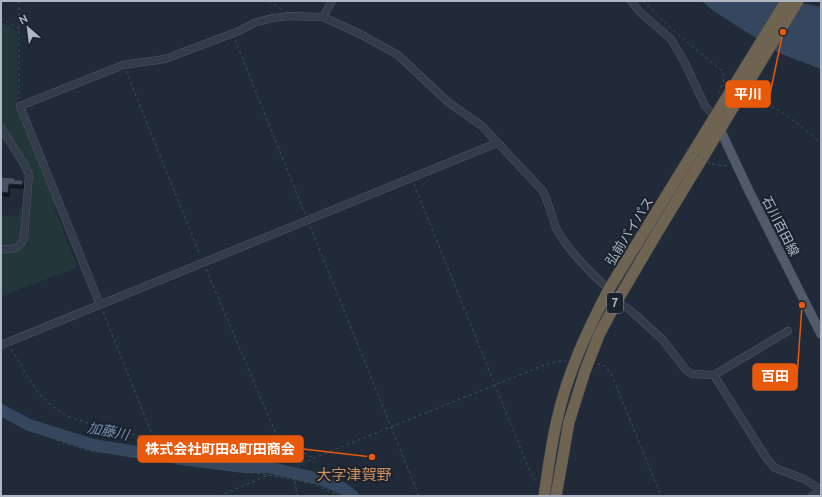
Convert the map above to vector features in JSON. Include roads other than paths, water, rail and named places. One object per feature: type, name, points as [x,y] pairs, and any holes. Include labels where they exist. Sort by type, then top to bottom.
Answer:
[{"type":"highway","name":"弘前バイパス","points":[[556,496],[569,422],[588,363],[599,335],[617,301],[740,96],[742,83],[786,1]]},
{"type":"highway","name":"弘前バイパス","points":[[544,496],[557,420],[574,365],[590,326],[609,289],[714,118],[742,83],[798,1]]},
{"type":"main road","name":"石川百田線","points":[[714,118],[821,334]]},
{"type":"street","points":[[323,17],[332,1]]},
{"type":"street","points":[[631,1],[641,13],[672,39],[705,106],[714,118]]},
{"type":"street","points":[[100,305],[20,106],[123,65],[165,59],[240,31],[254,23],[272,18],[290,16],[323,17],[360,34],[398,55],[448,102],[482,126],[542,190],[557,228],[566,243],[609,289]]},
{"type":"street","points":[[1,128],[24,164],[29,175],[23,243],[16,249],[1,250]]},
{"type":"street","points":[[4,344],[497,143]]},
{"type":"street","points":[[617,301],[630,310],[663,340],[686,370],[692,374],[714,375],[788,331]]},
{"type":"street","points":[[714,375],[767,459],[775,468],[804,479],[821,491],[812,496]]},
{"type":"water","points":[[702,1],[792,1],[821,7],[821,69],[779,53],[712,10]]},
{"type":"waterway","name":"加藤川","points":[[1,410],[29,425],[93,445],[136,452],[156,453],[180,459],[244,467],[267,467],[320,479],[344,489],[353,496]]},
{"type":"place","name":"平川","points":[[783,32]]},
{"type":"place","name":"百田","points":[[802,305]]},
{"type":"place","name":"株式会社町田&町田商会","points":[[372,457]]},
{"type":"district","name":"大字津賀野","points":[[354,475]]}]
